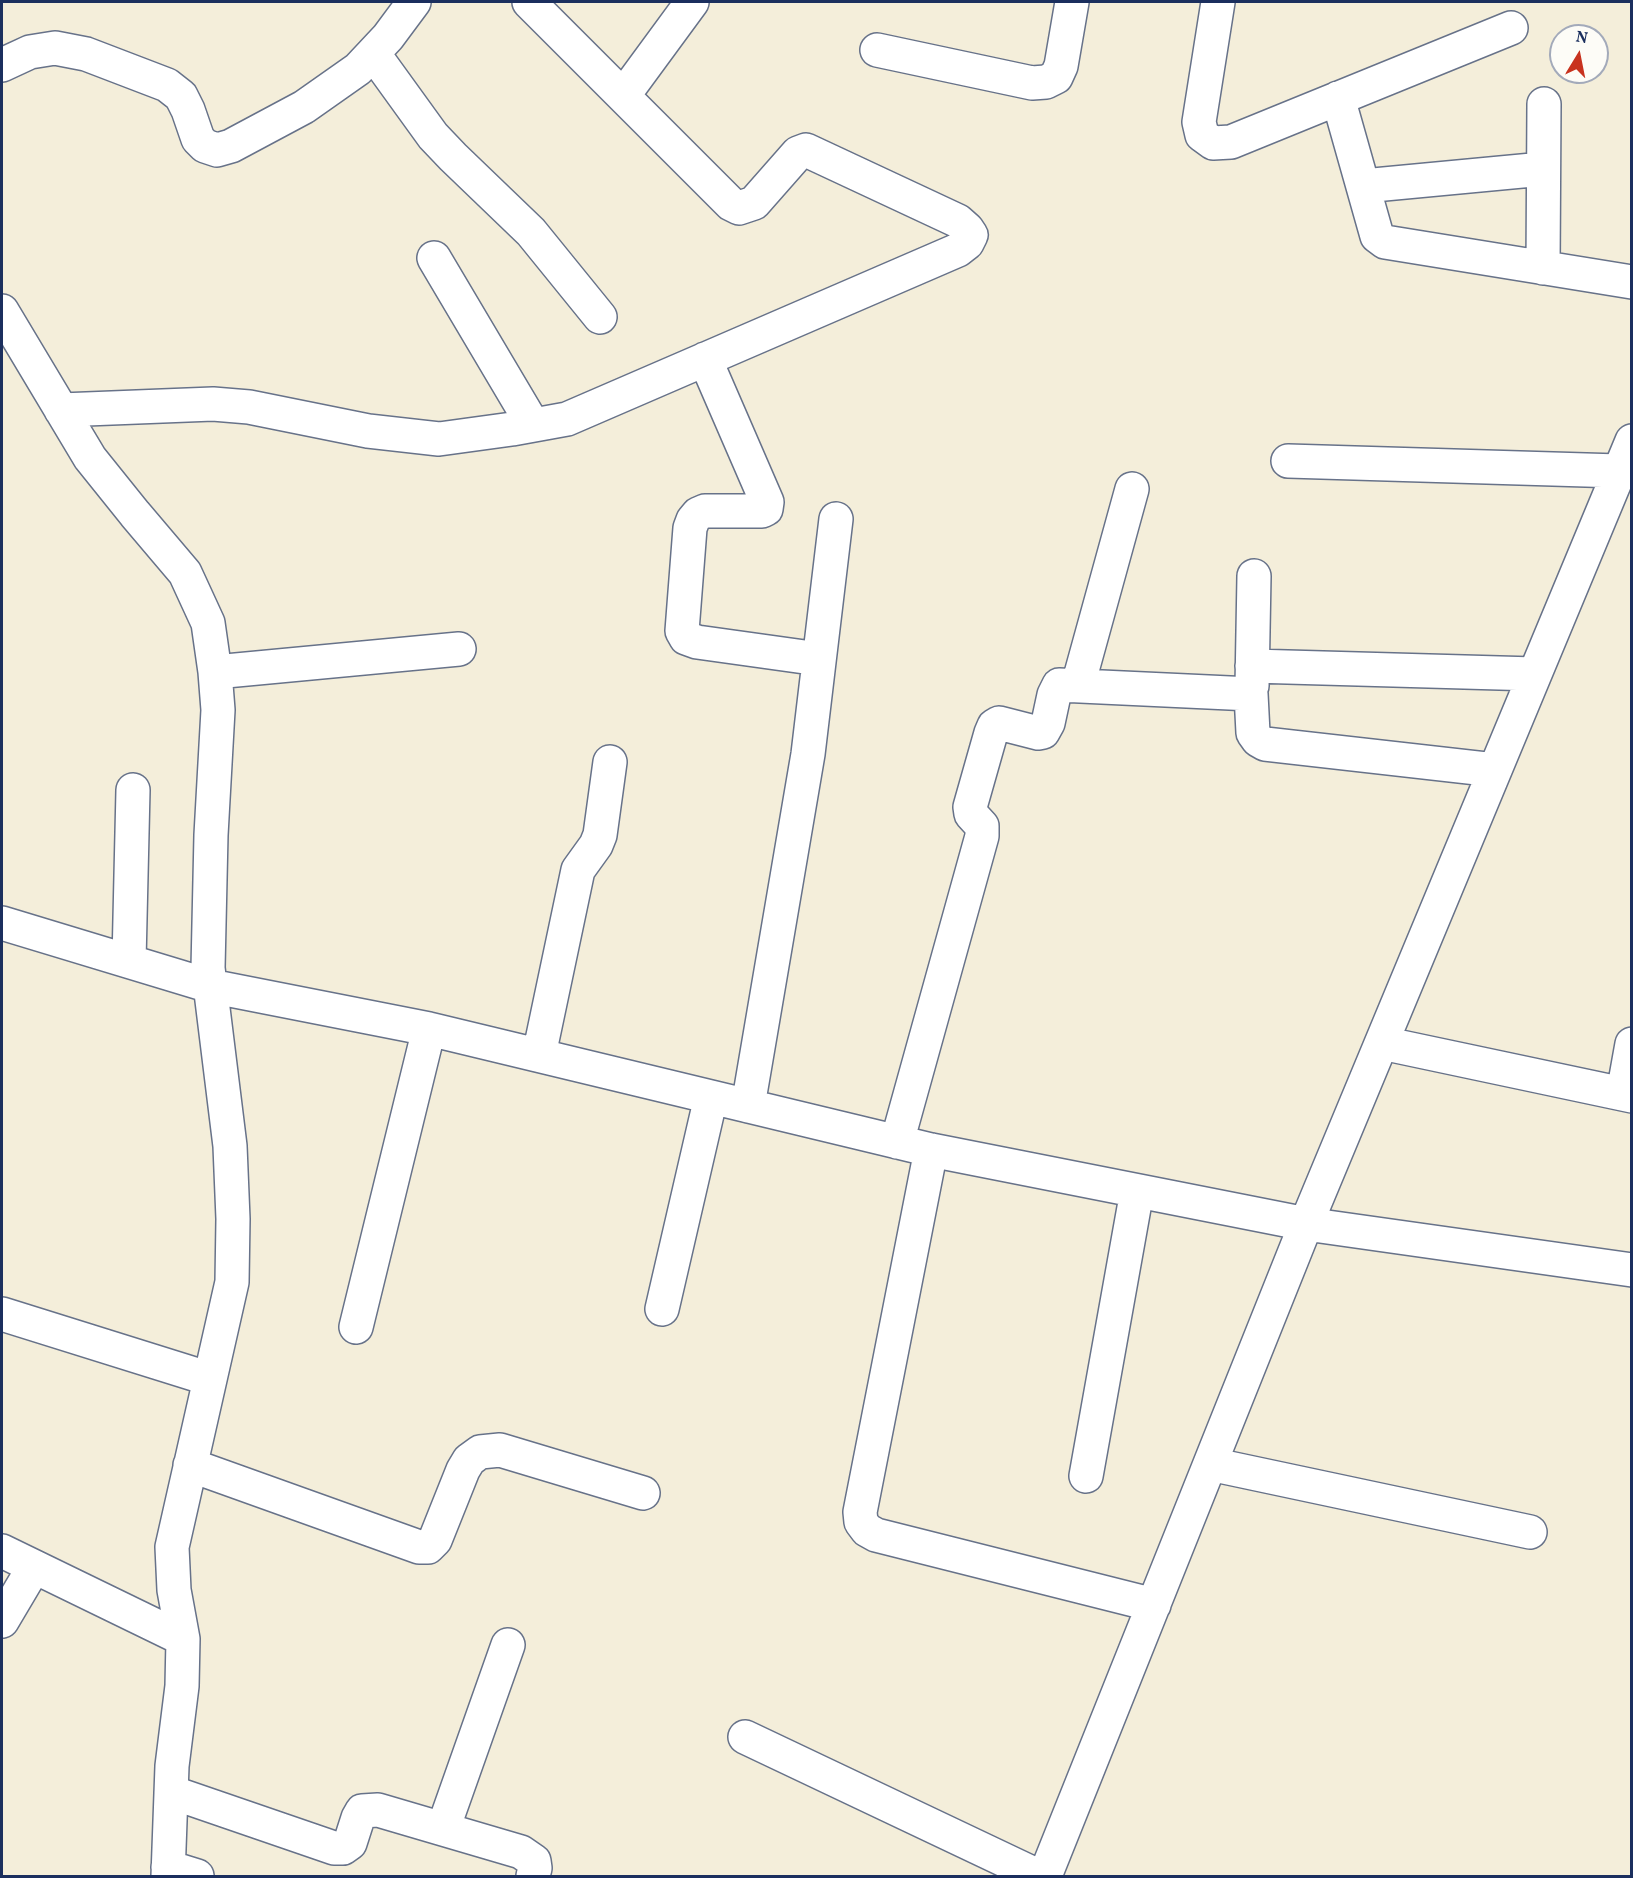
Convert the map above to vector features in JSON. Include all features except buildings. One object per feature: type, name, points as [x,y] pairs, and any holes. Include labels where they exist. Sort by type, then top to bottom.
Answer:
[{"type":"street","points":[[2,65],[30,52],[55,48],[86,54],[167,85],[181,96],[198,140],[205,146],[217,150],[231,146],[304,107],[358,69],[388,37],[414,2]]},
{"type":"street","points":[[61,410],[213,404],[249,406],[368,432],[439,439],[567,419],[958,250],[967,243],[971,235],[958,221],[806,150],[798,153],[754,203],[739,208],[732,204],[529,2]]},
{"type":"street","points":[[623,96],[692,2]]},
{"type":"street","points":[[877,50],[1032,82],[1046,82],[1056,77],[1061,66],[1072,2]]},
{"type":"street","points":[[1218,2],[1199,122],[1202,135],[1212,143],[1231,142],[1511,28]]},
{"type":"street","points":[[373,53],[433,135],[531,232],[600,317]]},
{"type":"street","points":[[1338,98],[1377,236],[1385,242],[1632,282]]},
{"type":"street","points":[[1543,268],[1544,104]]},
{"type":"street","points":[[1363,186],[1543,168]]},
{"type":"street","points":[[434,258],[533,425]]},
{"type":"street","points":[[2,312],[90,458],[185,573],[208,623],[215,672],[218,710],[208,968],[230,1146],[233,1219],[232,1282],[172,1547],[174,1590],[183,1639],[182,1686],[171,1792],[178,1873]]},
{"type":"street","points":[[705,359],[767,502],[766,509],[762,510],[705,511],[693,520],[690,528],[682,631],[686,638],[697,642],[819,659]]},
{"type":"street","points":[[1045,1876],[1306,1224],[1625,456],[1288,462]]},
{"type":"street","points":[[1078,686],[1132,489]]},
{"type":"street","points":[[748,1106],[808,754],[836,519]]},
{"type":"street","points":[[1254,576],[1253,733],[1258,740],[1265,744],[1495,770]]},
{"type":"street","points":[[215,672],[459,649]]},
{"type":"street","points":[[897,1142],[982,836],[982,826],[971,814],[970,807],[994,726],[999,723],[1038,733],[1043,732],[1048,723],[1059,685],[1535,674]]},
{"type":"street","points":[[539,1056],[578,870],[600,835],[610,762]]},
{"type":"street","points":[[129,961],[133,790]]},
{"type":"street","points":[[2,923],[210,986],[429,1029],[930,1150],[1306,1224],[1632,1270]]},
{"type":"street","points":[[356,1327],[429,1029]]},
{"type":"street","points":[[1382,1043],[1627,1095],[1632,1044]]},
{"type":"street","points":[[662,1309],[711,1097]]},
{"type":"street","points":[[930,1150],[860,1512],[861,1522],[867,1530],[876,1535],[1154,1605]]},
{"type":"street","points":[[1086,1476],[1137,1191]]},
{"type":"street","points":[[2,1314],[210,1379]]},
{"type":"street","points":[[190,1466],[418,1547],[428,1547],[435,1540],[463,1470],[469,1460],[480,1452],[500,1450],[643,1493]]},
{"type":"street","points":[[1210,1464],[1530,1532]]},
{"type":"street","points":[[2,1551],[183,1639]]},
{"type":"street","points":[[2,1621],[34,1567]]},
{"type":"street","points":[[443,1829],[508,1645]]},
{"type":"street","points":[[745,1737],[1038,1876]]},
{"type":"street","points":[[171,1792],[334,1848],[343,1848],[350,1843],[358,1818],[362,1812],[370,1809],[521,1852],[534,1861],[533,1876]]}]
